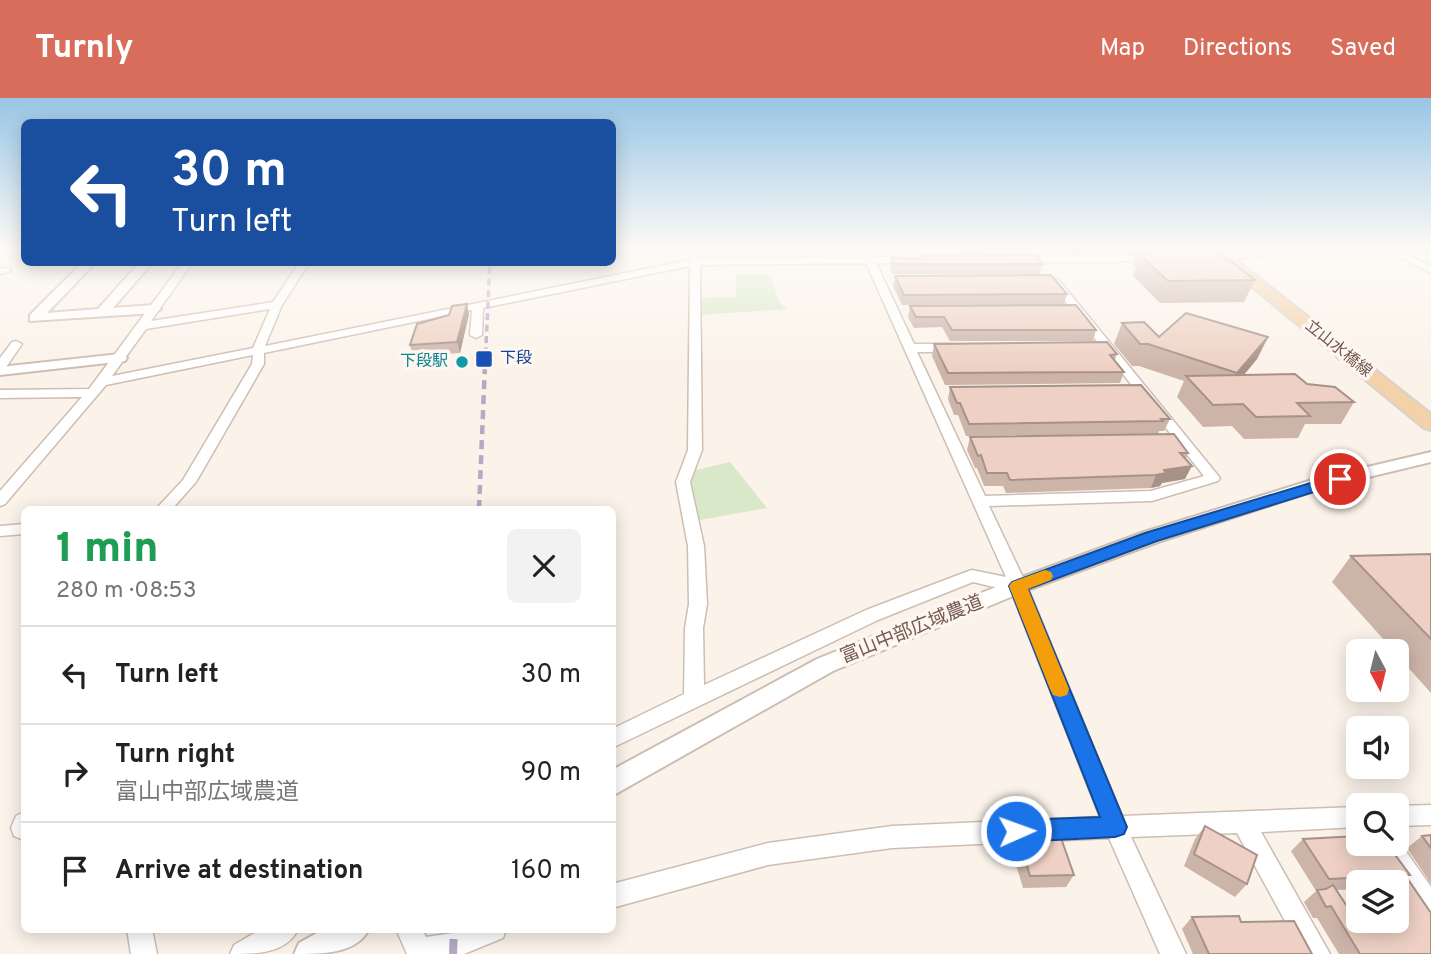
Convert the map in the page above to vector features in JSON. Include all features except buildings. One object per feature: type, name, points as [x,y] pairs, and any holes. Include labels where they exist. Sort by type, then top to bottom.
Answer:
[{"type":"main road","name":"立山水橋線","points":[[1263,288],[1431,424]]},
{"type":"street","points":[[65,288],[35,318],[154,309]]},
{"type":"street","points":[[102,313],[124,288]]},
{"type":"street","points":[[0,501],[102,382],[169,288]]},
{"type":"street","points":[[167,506],[189,482],[258,364],[259,344],[288,288]]},
{"type":"street","points":[[102,382],[555,288]]},
{"type":"street","points":[[694,698],[694,628],[698,604],[696,546],[683,482],[695,450],[695,288]]},
{"type":"street","points":[[889,288],[910,348],[936,392],[959,443],[979,501],[1018,586],[1115,827],[1173,954]]},
{"type":"street","points":[[979,501],[1152,496],[1213,478],[1176,440],[1071,310],[1057,288]]},
{"type":"street","points":[[142,326],[277,305]]},
{"type":"street","points":[[476,335],[478,306]]},
{"type":"street","points":[[0,369],[16,344]]},
{"type":"street","points":[[910,348],[962,348]]},
{"type":"street","points":[[0,369],[120,358]]},
{"type":"street","points":[[0,394],[92,393]]},
{"type":"street","name":"富山中部広域農道","points":[[616,783],[825,665],[1018,586],[1151,537],[1318,484],[1431,457]]},
{"type":"street","points":[[0,531],[21,529]]},
{"type":"street","points":[[616,737],[872,615],[972,576],[1018,586]]},
{"type":"street","points":[[1409,816],[1431,815]]},
{"type":"street","points":[[616,895],[768,854],[892,837],[1346,818]]},
{"type":"street","points":[[1243,822],[1318,954]]},
{"type":"street","points":[[1396,856],[1431,908]]},
{"type":"street","points":[[140,933],[144,954]]},
{"type":"street","points":[[243,954],[279,933]]},
{"type":"street","points":[[310,954],[347,933]]},
{"type":"street","points":[[410,933],[419,950],[453,946],[484,933]]},
{"type":"green space","points":[[736,288],[774,288],[779,302],[787,309],[699,315],[699,298],[736,297]]},
{"type":"green space","points":[[730,462],[767,508],[700,520],[687,486],[692,471]]},
{"type":"railway","points":[[485,366],[489,288]]},
{"type":"railway","points":[[479,506],[485,364]]},
{"type":"railway","points":[[453,954],[454,933]]},
{"type":"slow traffic","points":[[1045,576],[1018,586],[1060,689]]},
{"type":"place","name":"下段","points":[[484,359]]},
{"type":"place","name":"下段駅","points":[[462,362]]},
{"type":"route","points":[[1016,831],[1115,827],[1018,586],[1151,537],[1340,479]]}]
